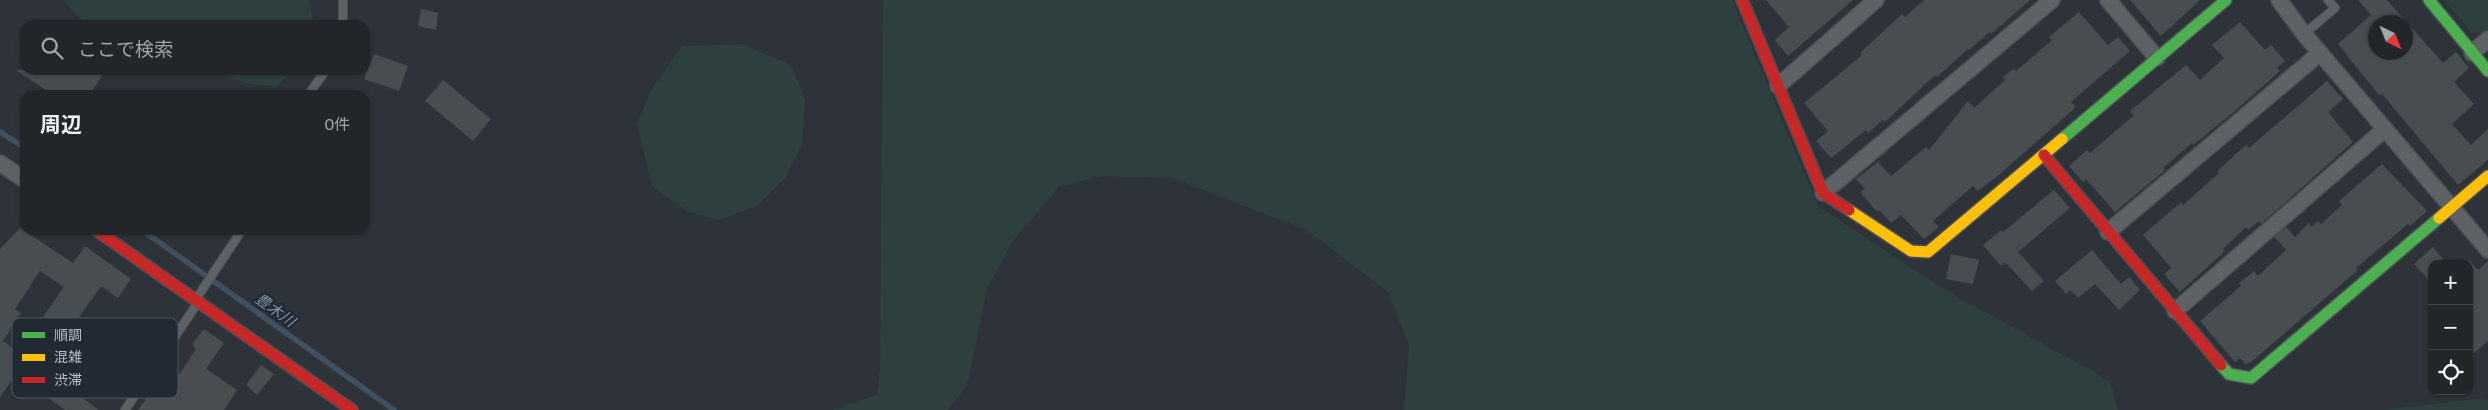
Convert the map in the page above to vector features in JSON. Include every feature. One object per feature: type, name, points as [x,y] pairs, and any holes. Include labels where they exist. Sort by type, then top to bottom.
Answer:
[{"type":"street","points":[[1742,0],[1823,193],[1911,251],[1928,252],[2226,0]]},
{"type":"street","points":[[1778,86],[1876,0]]},
{"type":"street","points":[[1823,193],[2052,0]]},
{"type":"street","points":[[2108,0],[2157,58]]},
{"type":"street","points":[[2279,0],[2304,34],[2488,250]]},
{"type":"street","points":[[2429,0],[2488,71]]},
{"type":"street","points":[[2472,53],[2488,39]]},
{"type":"street","points":[[2108,232],[2320,53]]},
{"type":"street","points":[[2175,311],[2385,129]]},
{"type":"street","points":[[2044,155],[2229,374],[2251,378],[2488,176]]},
{"type":"street","points":[[0,163],[20,177]]},
{"type":"street","points":[[104,235],[199,297],[352,410]]},
{"type":"lane","points":[[343,0],[343,20]]},
{"type":"lane","points":[[2304,34],[2335,8],[2328,0]]},
{"type":"lane","points":[[312,90],[322,75]]},
{"type":"lane","points":[[178,329],[239,235]]},
{"type":"lane","points":[[125,410],[133,398]]},
{"type":"shaded area","points":[[63,0],[309,0],[313,20],[81,20]]},
{"type":"shaded area","points":[[883,0],[1732,0],[1818,206],[1947,291],[2110,381],[2118,410],[1404,410],[1409,346],[1388,292],[1307,230],[1172,178],[1101,176],[1059,187],[1012,242],[987,289],[967,385],[948,410],[831,410],[877,395],[880,369]]},
{"type":"shaded area","points":[[2444,0],[2488,0],[2488,31],[2485,33],[2471,32]]},
{"type":"shaded area","points":[[742,44],[791,65],[805,99],[802,145],[785,178],[758,205],[719,220],[688,212],[652,186],[637,124],[652,88],[682,46]]},
{"type":"shaded area","points":[[222,75],[288,75],[276,86],[250,84]]},
{"type":"shaded area","points":[[2475,399],[2488,400],[2488,410],[2383,410]]},
{"type":"building","points":[[1766,0],[1853,0],[1788,56],[1775,40],[1789,27]]},
{"type":"building","points":[[1924,0],[2030,0],[1991,34],[1990,32],[1968,49],[1937,77],[1935,75],[1885,122],[1883,120],[1868,133],[1866,130],[1831,158],[1816,141],[1828,131],[1804,103],[1862,55],[1860,53],[1902,14],[1905,17]]},
{"type":"building","points":[[2130,0],[2200,0],[2161,36]]},
{"type":"building","points":[[2358,0],[2387,0],[2400,15],[2371,15]]},
{"type":"building","points":[[421,9],[438,13],[436,30],[418,26]]},
{"type":"building","points":[[2079,12],[2108,45],[2118,37],[2130,51],[2071,102],[2076,107],[1978,191],[1973,186],[1933,221],[1939,227],[1924,239],[1901,215],[1891,223],[1879,210],[1877,212],[1860,192],[1865,189],[1856,179],[1878,162],[1891,176],[1926,147],[1929,150],[1968,101],[1974,108],[2005,80],[2003,77],[2013,69],[2016,71],[2052,40],[2049,37]]},
{"type":"building","points":[[2368,18],[2368,60],[2413,60],[2413,29],[2443,63],[2456,52],[2469,68],[2454,82],[2474,104],[2452,124],[2471,145],[2488,129],[2488,160],[2458,185],[2382,94],[2379,95],[2338,44]]},
{"type":"building","points":[[2240,22],[2265,50],[2271,45],[2285,61],[2277,68],[2280,71],[2236,110],[2193,145],[2192,143],[2163,168],[2165,170],[2115,212],[2086,179],[2083,182],[2069,166],[2087,150],[2090,153],[2134,115],[2130,111],[2186,65],[2200,80],[2224,58],[2212,45]]},
{"type":"building","points":[[374,54],[408,66],[399,91],[364,79],[366,75],[370,75],[370,64]]},
{"type":"building","points":[[23,75],[103,75],[92,90],[46,90]]},
{"type":"building","points":[[443,80],[491,119],[473,141],[425,101]]},
{"type":"building","points":[[2327,81],[2343,99],[2328,112],[2353,142],[2261,224],[2259,221],[2248,230],[2246,227],[2223,249],[2225,251],[2180,292],[2164,274],[2171,268],[2143,235],[2181,202],[2183,205],[2219,173],[2217,171],[2246,145],[2249,148]]},
{"type":"building","points":[[2382,164],[2427,211],[2410,226],[2408,224],[2356,268],[2358,270],[2251,362],[2246,364],[2240,358],[2235,362],[2200,321],[2241,286],[2239,283],[2254,271],[2258,276],[2286,250],[2274,237],[2286,227],[2295,237],[2309,223],[2312,227],[2318,221],[2321,224],[2342,205],[2339,201]]},
{"type":"building","points":[[2054,190],[2070,208],[2018,252],[2044,281],[2032,291],[2005,262],[2001,266],[1983,245],[2001,230],[2003,232]]},
{"type":"building","points":[[20,228],[20,235],[31,235],[73,263],[85,246],[131,279],[118,298],[101,286],[78,318],[44,318],[43,317],[64,287],[40,271],[15,309],[21,313],[18,318],[12,318],[12,327],[3,341],[12,347],[12,380],[0,397],[0,249]]},
{"type":"building","points":[[2433,247],[2444,260],[2428,260],[2428,280],[2414,264]]},
{"type":"building","points":[[2092,250],[2121,284],[2129,277],[2140,290],[2119,310],[2095,284],[2078,298],[2070,290],[2066,294],[2055,281]]},
{"type":"building","points":[[1951,254],[1979,260],[1973,284],[1946,279]]},
{"type":"building","points":[[2488,261],[2488,341],[2473,354],[2473,264],[2478,270]]},
{"type":"building","points":[[204,329],[224,343],[206,369],[237,390],[224,410],[138,410],[146,398],[178,398],[178,376],[196,349],[193,343]]},
{"type":"building","points":[[261,365],[274,374],[257,395],[246,385]]},
{"type":"building","points":[[49,398],[82,398],[99,410],[65,410]]},
{"type":"waterway","name":"豊木川","points":[[0,132],[20,145]]},
{"type":"waterway","name":"豊木川","points":[[149,235],[394,410]]},
{"type":"traffic: fast","points":[[2062,139],[2226,0]]},
{"type":"traffic: fast","points":[[2429,0],[2488,71]]},
{"type":"traffic: fast","points":[[2221,365],[2229,374],[2251,378],[2439,218]]},
{"type":"traffic: slow","points":[[1849,210],[1911,251],[1928,252],[2062,139]]},
{"type":"traffic: slow","points":[[2439,218],[2488,176]]},
{"type":"traffic: jam","points":[[1742,0],[1823,193],[1849,210]]},
{"type":"traffic: jam","points":[[2044,155],[2221,365]]},
{"type":"traffic: jam","points":[[103,235],[352,410]]}]
